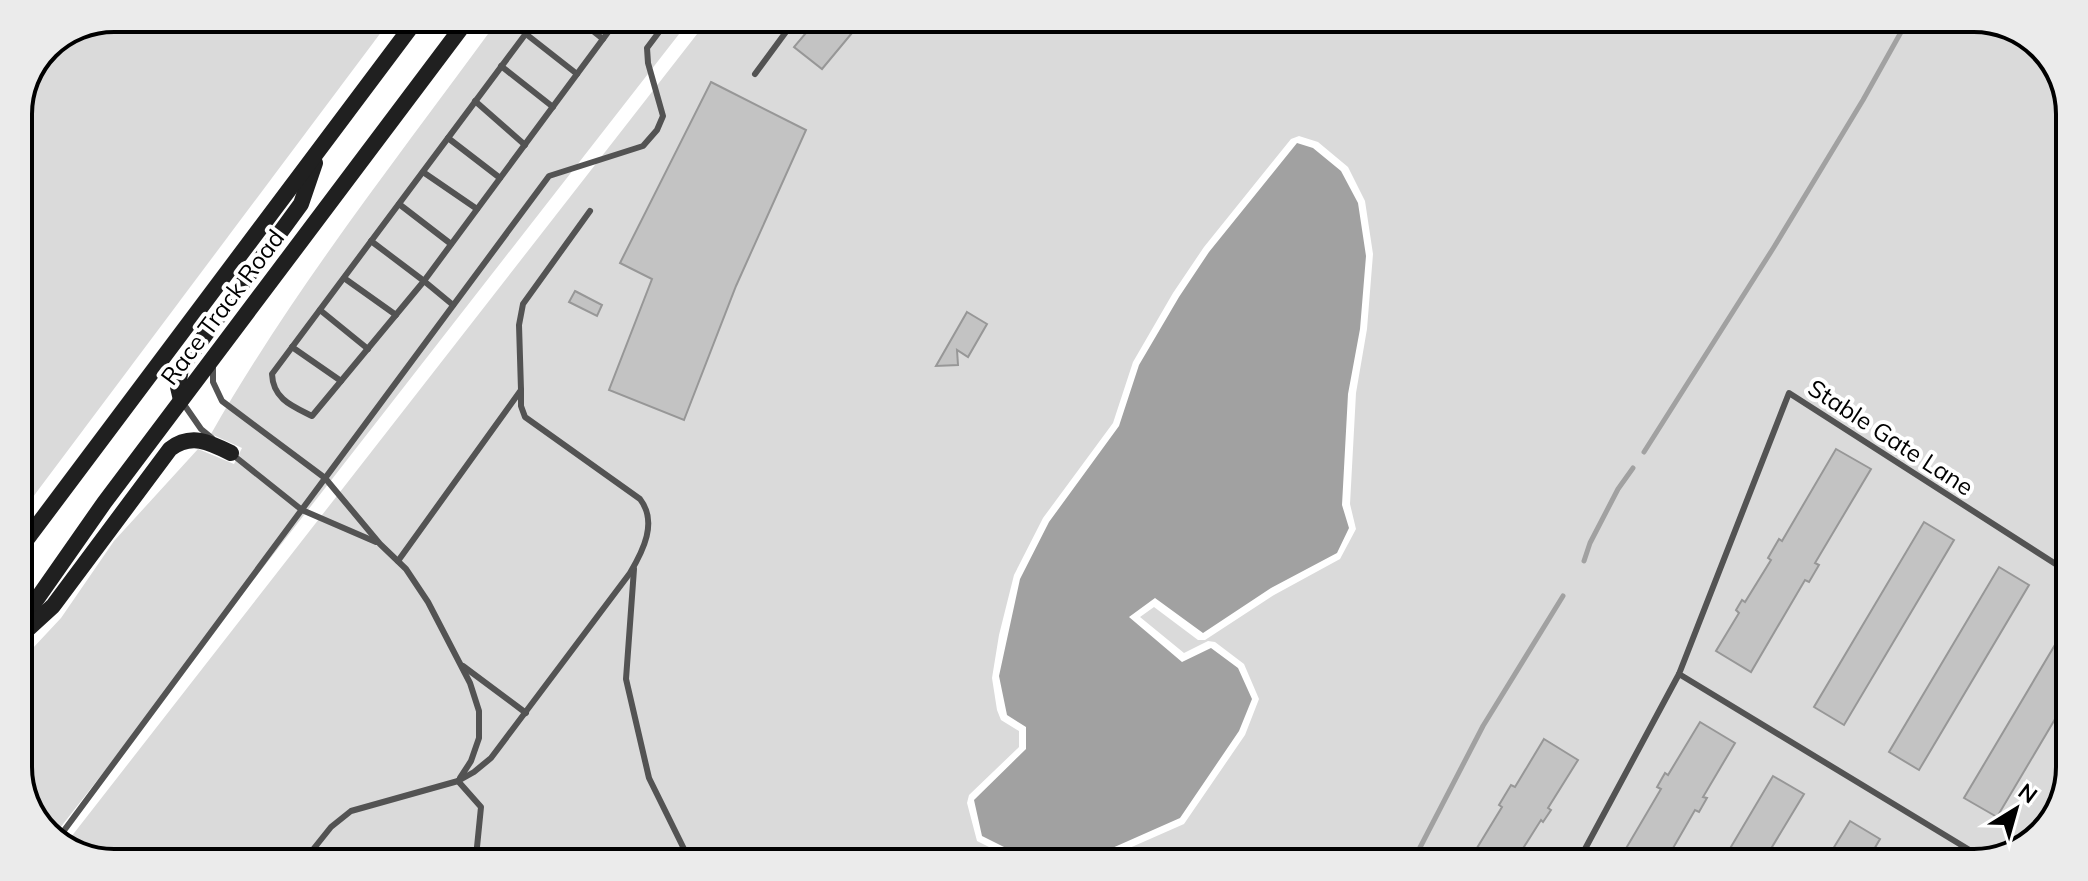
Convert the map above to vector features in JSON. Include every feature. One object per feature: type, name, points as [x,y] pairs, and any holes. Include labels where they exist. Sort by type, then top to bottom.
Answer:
[{"type":"main road","name":"Race Track Road","points":[[32,532],[407,32]]},
{"type":"main road","name":"Race Track Road","points":[[32,606],[104,503],[458,32]]},
{"type":"main road","points":[[181,400],[178,387],[181,368],[301,204],[321,147]]},
{"type":"main road","points":[[32,625],[53,606],[170,449],[179,442],[195,439],[231,453]]},
{"type":"lane","points":[[594,32],[603,39]]},
{"type":"lane","points":[[577,74],[526,34],[272,374],[272,387],[284,401],[312,416],[424,281],[608,32]]},
{"type":"lane","points":[[63,831],[549,176],[643,146],[657,130],[663,116],[648,63],[647,48],[659,32]]},
{"type":"lane","points":[[755,74],[786,32]]},
{"type":"lane","points":[[501,66],[553,107]]},
{"type":"lane","points":[[475,101],[525,145]]},
{"type":"lane","points":[[448,138],[500,178]]},
{"type":"lane","points":[[423,172],[477,209]]},
{"type":"lane","points":[[399,204],[451,244]]},
{"type":"lane","points":[[590,211],[523,304],[519,325],[521,406],[525,417],[640,499],[648,509],[647,531],[634,567],[626,679],[649,778],[684,849]]},
{"type":"lane","points":[[371,241],[453,305]]},
{"type":"lane","points":[[344,278],[396,315]]},
{"type":"lane","points":[[320,310],[368,349]]},
{"type":"lane","points":[[292,347],[341,381]]},
{"type":"lane","points":[[213,359],[213,382],[222,401],[325,478],[398,561],[428,602],[470,683],[479,711],[479,738],[471,761],[458,781]]},
{"type":"lane","points":[[398,561],[501,422],[521,390]]},
{"type":"lane","name":"Stable Gate Lane","points":[[1585,849],[1679,674],[1789,393],[2056,564]]},
{"type":"lane","points":[[181,400],[201,429],[302,510],[380,544]]},
{"type":"lane","points":[[313,849],[331,827],[351,811],[458,781],[491,758],[634,567]]},
{"type":"lane","points":[[461,664],[526,713]]},
{"type":"lane","points":[[1679,674],[1968,849]]},
{"type":"lane","points":[[458,781],[481,807],[477,849]]},
{"type":"shaded area","points":[[114,32],[381,32],[32,498],[32,108],[38,82],[46,68],[68,46],[82,38]]},
{"type":"shaded area","points":[[489,32],[681,32],[60,829],[40,803],[32,773],[32,649],[61,618],[114,541],[198,449],[234,464],[242,448],[211,434],[277,327]]},
{"type":"shaded area","points":[[699,32],[1974,32],[2006,38],[2024,49],[2039,64],[2052,87],[2056,108],[2056,767],[2050,799],[2045,808],[2028,829],[2006,843],[1974,849],[1127,849],[1184,824],[1245,735],[1259,699],[1244,664],[1215,642],[1208,641],[1184,653],[1140,617],[1154,607],[1198,640],[1205,640],[1274,595],[1340,559],[1356,529],[1350,504],[1356,393],[1367,329],[1373,254],[1365,201],[1348,167],[1318,142],[1299,136],[1291,139],[1204,247],[1173,293],[1133,362],[1113,423],[1043,518],[1014,575],[992,678],[997,710],[1001,720],[1019,731],[1019,747],[969,795],[967,803],[977,841],[993,849],[114,849],[82,843],[71,837]]},
{"type":"shaded area","points":[[1297,143],[1313,148],[1341,171],[1358,203],[1366,256],[1360,329],[1348,394],[1342,505],[1349,528],[1337,553],[1271,588],[1203,633],[1155,598],[1129,617],[1182,662],[1211,648],[1238,668],[1252,699],[1239,731],[1180,818],[1110,849],[1008,849],[982,836],[974,800],[1026,749],[1026,727],[1007,715],[999,676],[1020,579],[1049,522],[1119,426],[1139,365],[1209,252]]},
{"type":"building","points":[[807,32],[853,32],[822,69],[794,47]]},
{"type":"building","points":[[711,82],[806,130],[736,286],[684,420],[609,390],[652,279],[620,263]]},
{"type":"building","points":[[575,291],[602,305],[597,316],[569,302]]},
{"type":"building","points":[[967,312],[987,324],[968,357],[957,350],[958,365],[936,366]]},
{"type":"building","points":[[1836,449],[1871,469],[1815,563],[1819,565],[1809,582],[1805,580],[1751,672],[1716,651],[1739,613],[1736,610],[1742,600],[1745,602],[1771,560],[1768,558],[1779,539],[1782,541]]},
{"type":"building","points":[[1924,522],[1954,540],[1844,725],[1814,707]]},
{"type":"building","points":[[1999,567],[2029,585],[1919,770],[1889,752]]},
{"type":"building","points":[[2056,643],[2056,717],[1997,817],[1964,798]]},
{"type":"building","points":[[1700,722],[1735,743],[1703,797],[1707,798],[1699,812],[1695,810],[1672,849],[1626,849],[1661,789],[1657,787],[1665,773],[1668,775]]},
{"type":"building","points":[[1544,739],[1578,760],[1548,808],[1551,810],[1523,849],[1477,848],[1502,807],[1499,805],[1511,785],[1515,787]]},
{"type":"building","points":[[1773,776],[1804,794],[1771,849],[1730,849]]},
{"type":"building","points":[[1850,821],[1880,839],[1874,849],[1833,849]]},
{"type":"waterway","points":[[1644,452],[1774,247],[1901,32]]},
{"type":"waterway","points":[[1584,561],[1618,489],[1633,468]]},
{"type":"waterway","points":[[1419,849],[1483,726],[1563,596]]}]
